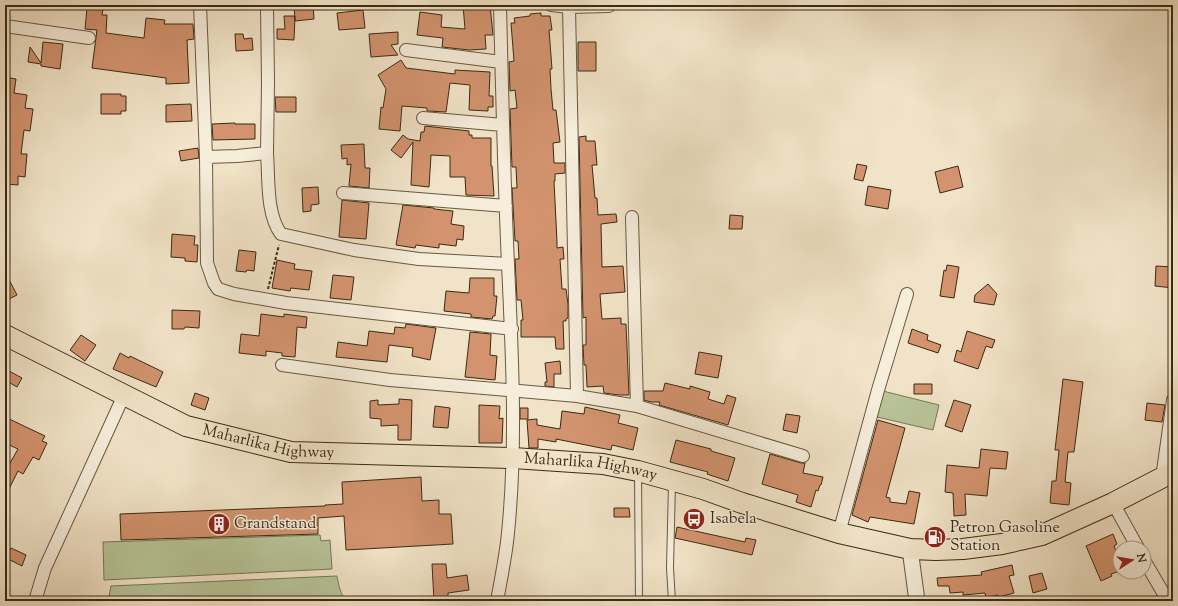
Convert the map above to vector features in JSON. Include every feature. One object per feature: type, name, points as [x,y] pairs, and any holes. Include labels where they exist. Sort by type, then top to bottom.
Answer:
[{"type":"highway","name":"Maharlika Highway","points":[[6,338],[186,426],[291,452],[513,458],[603,464],[703,489],[742,503],[839,533],[910,549],[963,549],[1002,544],[1042,535],[1113,503],[1168,475]]},
{"type":"street","points":[[200,5],[206,156],[207,263],[214,283],[218,289],[234,294],[265,300],[512,329]]},
{"type":"street","points":[[267,5],[267,153],[272,216],[276,227],[281,234],[354,250],[383,254],[508,264]]},
{"type":"street","points":[[497,601],[508,533],[513,458],[512,329],[508,264],[500,5]]},
{"type":"street","points":[[551,5],[569,7],[609,6]]},
{"type":"street","points":[[569,7],[577,396]]},
{"type":"street","points":[[5,26],[89,38]]},
{"type":"street","points":[[406,50],[501,62]]},
{"type":"street","points":[[423,118],[503,125]]},
{"type":"street","points":[[206,156],[237,156],[267,153]]},
{"type":"street","points":[[343,193],[506,206]]},
{"type":"street","points":[[632,217],[637,406]]},
{"type":"street","points":[[839,533],[878,390],[907,294]]},
{"type":"street","points":[[282,365],[390,380],[577,396],[637,406],[803,456]]},
{"type":"street","points":[[35,601],[45,568],[124,395]]},
{"type":"street","points":[[1168,475],[1173,400]]},
{"type":"street","points":[[1113,503],[1134,540]]},
{"type":"street","points":[[910,549],[916,601]]},
{"type":"street","points":[[1152,574],[1168,601]]},
{"type":"lane","points":[[638,472],[640,601]]},
{"type":"lane","points":[[672,481],[670,568],[672,601]]},
{"type":"path","points":[[265,300],[281,234]]},
{"type":"green space","points":[[883,391],[939,405],[933,430],[877,417]]},
{"type":"green space","points":[[320,535],[321,541],[330,540],[332,569],[104,580],[103,542]]},
{"type":"green space","points":[[337,576],[341,593],[347,601],[108,601],[111,586]]},
{"type":"building","points":[[294,5],[313,5],[314,19],[295,21]]},
{"type":"building","points":[[463,5],[490,5],[493,35],[485,35],[486,49],[469,50],[442,47],[443,38],[417,35],[420,12],[442,15],[441,27],[465,29]]},
{"type":"building","points":[[87,8],[103,9],[102,15],[107,15],[106,33],[144,38],[146,18],[165,20],[164,24],[193,24],[194,39],[187,40],[189,83],[166,84],[166,78],[92,68],[97,30],[85,29]]},
{"type":"building","points":[[363,10],[365,28],[339,30],[337,13]]},
{"type":"building","points":[[541,13],[541,16],[550,16],[552,30],[549,30],[552,69],[550,69],[551,89],[553,110],[556,110],[560,142],[553,143],[554,163],[565,163],[565,173],[555,174],[554,181],[557,248],[563,247],[564,259],[560,259],[562,289],[566,289],[568,304],[568,318],[566,321],[563,321],[564,349],[556,349],[555,337],[521,337],[521,320],[523,320],[521,300],[517,300],[515,259],[519,259],[518,241],[515,241],[512,188],[517,188],[516,167],[512,167],[510,109],[517,108],[515,90],[510,91],[509,62],[514,61],[511,23],[515,23],[514,18]]},
{"type":"building","points":[[284,16],[295,16],[294,40],[277,39],[277,29],[285,29]]},
{"type":"building","points":[[398,32],[398,44],[391,45],[398,55],[371,57],[369,34]]},
{"type":"building","points":[[235,34],[243,34],[244,39],[252,38],[253,50],[236,51]]},
{"type":"building","points":[[43,42],[63,44],[60,69],[28,62],[30,47],[41,63]]},
{"type":"building","points":[[578,42],[596,42],[596,71],[578,71]]},
{"type":"building","points":[[401,60],[406,68],[455,74],[455,70],[490,72],[489,96],[493,96],[493,107],[488,107],[488,111],[469,110],[470,85],[450,83],[446,112],[427,111],[427,108],[402,106],[400,131],[379,129],[381,107],[383,108],[386,89],[378,75]]},
{"type":"building","points":[[5,77],[16,79],[14,93],[27,95],[25,108],[33,109],[30,131],[24,130],[21,154],[27,154],[25,177],[18,176],[18,185],[5,184]]},
{"type":"building","points":[[101,94],[121,94],[121,96],[126,96],[126,111],[121,111],[121,114],[101,114]]},
{"type":"building","points":[[275,97],[296,97],[296,112],[276,112]]},
{"type":"building","points":[[191,104],[192,121],[166,122],[166,105]]},
{"type":"building","points":[[212,124],[255,124],[255,139],[213,140]]},
{"type":"building","points":[[425,126],[469,131],[469,135],[472,135],[472,138],[491,138],[491,166],[494,196],[466,195],[465,177],[450,177],[450,156],[431,155],[429,187],[411,185],[413,142],[401,158],[391,150],[403,135],[408,139],[420,141],[421,132],[424,132]]},
{"type":"building","points":[[586,136],[586,141],[595,141],[597,165],[592,165],[598,215],[616,214],[617,222],[601,224],[602,267],[623,266],[625,292],[600,294],[602,319],[621,318],[621,324],[626,324],[629,395],[604,393],[603,386],[587,387],[583,345],[586,345],[586,317],[583,318],[579,137]]},
{"type":"building","points":[[364,144],[365,168],[370,168],[369,188],[349,186],[351,164],[347,165],[347,158],[342,159],[341,145]]},
{"type":"building","points":[[198,148],[199,158],[181,161],[179,151]]},
{"type":"building","points":[[857,164],[867,166],[863,181],[854,179]]},
{"type":"building","points":[[958,166],[963,187],[940,193],[935,172]]},
{"type":"building","points":[[868,186],[891,190],[888,209],[865,205]]},
{"type":"building","points":[[318,187],[319,204],[311,205],[311,211],[303,212],[302,188]]},
{"type":"building","points":[[342,200],[369,203],[366,239],[339,237]]},
{"type":"building","points":[[403,205],[453,211],[451,224],[464,226],[463,240],[457,239],[456,246],[439,244],[439,248],[416,245],[415,248],[396,245]]},
{"type":"building","points":[[730,215],[743,216],[742,229],[729,229]]},
{"type":"building","points":[[172,234],[195,236],[194,245],[198,245],[197,262],[185,261],[185,258],[171,257]]},
{"type":"building","points":[[239,250],[256,252],[254,271],[236,271]]},
{"type":"building","points":[[277,260],[295,264],[294,269],[312,271],[309,290],[291,288],[290,291],[272,288]]},
{"type":"building","points":[[947,265],[959,267],[954,298],[940,296],[944,270],[946,271]]},
{"type":"building","points":[[1156,266],[1173,267],[1173,288],[1155,286]]},
{"type":"building","points":[[5,272],[17,295],[5,301]]},
{"type":"building","points":[[333,275],[354,277],[351,300],[330,298]]},
{"type":"building","points":[[470,278],[494,278],[494,296],[497,296],[495,316],[493,316],[492,319],[471,317],[471,314],[444,311],[446,291],[469,293]]},
{"type":"building","points":[[988,284],[997,294],[994,305],[974,302],[975,295]]},
{"type":"building","points":[[172,310],[200,311],[199,328],[185,327],[184,329],[172,329]]},
{"type":"building","points":[[261,314],[284,317],[284,314],[307,317],[306,328],[297,327],[295,357],[282,356],[282,353],[266,351],[266,356],[239,353],[241,334],[259,336]]},
{"type":"building","points":[[406,324],[436,328],[430,360],[412,356],[413,348],[389,345],[387,362],[336,357],[338,342],[367,346],[369,331],[394,334],[395,327],[405,328]]},
{"type":"building","points":[[912,329],[928,335],[927,340],[941,345],[938,353],[908,343]]},
{"type":"building","points":[[967,331],[995,340],[992,348],[986,346],[978,369],[954,361],[957,350],[961,352]]},
{"type":"building","points":[[470,332],[491,334],[490,355],[497,356],[495,380],[465,377]]},
{"type":"building","points":[[81,335],[96,345],[85,361],[70,350]]},
{"type":"building","points":[[699,352],[722,356],[718,378],[695,374]]},
{"type":"building","points":[[120,353],[129,358],[130,356],[163,372],[156,387],[113,369]]},
{"type":"building","points":[[560,361],[561,374],[554,374],[554,387],[545,386],[545,382],[547,382],[545,363]]},
{"type":"building","points":[[9,371],[22,378],[17,387],[5,380]]},
{"type":"building","points":[[1063,379],[1083,382],[1074,452],[1068,452],[1065,482],[1071,483],[1069,505],[1050,503],[1052,481],[1056,481],[1059,450],[1055,450]]},
{"type":"building","points":[[665,383],[690,389],[690,386],[710,392],[708,399],[724,404],[727,395],[736,398],[728,425],[659,405],[660,402],[644,400],[644,391],[663,391]]},
{"type":"building","points":[[914,384],[932,384],[932,394],[914,394]]},
{"type":"building","points":[[195,393],[209,398],[205,410],[191,405]]},
{"type":"building","points":[[399,399],[412,400],[411,440],[398,440],[398,425],[381,426],[381,419],[370,418],[370,401],[378,400],[378,405],[399,404]]},
{"type":"building","points":[[954,400],[971,405],[962,432],[945,426]]},
{"type":"building","points":[[1147,403],[1165,405],[1162,422],[1145,420]]},
{"type":"building","points":[[479,405],[500,406],[499,419],[503,418],[502,443],[479,443]]},
{"type":"building","points":[[435,406],[450,408],[448,428],[433,427]]},
{"type":"building","points":[[585,407],[620,415],[618,423],[638,428],[633,450],[612,445],[611,450],[556,439],[556,442],[538,439],[538,448],[529,448],[527,420],[537,419],[537,425],[560,429],[562,411],[584,414]]},
{"type":"building","points":[[520,408],[528,408],[528,419],[520,419]]},
{"type":"building","points":[[786,414],[800,416],[797,433],[783,430]]},
{"type":"building","points":[[5,417],[45,436],[42,441],[47,443],[39,460],[33,457],[23,474],[18,471],[5,497],[5,472],[18,449],[5,443]]},
{"type":"building","points":[[878,420],[905,428],[886,497],[890,498],[890,502],[906,504],[909,491],[920,493],[914,524],[870,517],[868,522],[852,515]]},
{"type":"building","points":[[676,440],[711,449],[711,451],[735,458],[728,481],[707,474],[708,472],[670,462]]},
{"type":"building","points":[[981,449],[1008,452],[1006,469],[990,468],[987,496],[965,494],[966,515],[954,516],[953,493],[945,492],[947,465],[979,468]]},
{"type":"building","points":[[770,454],[805,463],[803,473],[823,477],[818,491],[816,490],[811,507],[796,502],[798,495],[762,484]]},
{"type":"building","points":[[421,477],[422,501],[439,500],[439,514],[451,514],[453,544],[346,550],[344,516],[318,518],[318,534],[121,540],[120,514],[343,504],[342,482]]},
{"type":"building","points":[[614,508],[629,508],[630,517],[614,517]]},
{"type":"building","points":[[677,527],[745,542],[746,538],[756,540],[752,555],[675,538]]},
{"type":"building","points":[[1113,534],[1115,540],[1112,540],[1112,576],[1101,581],[1086,546]]},
{"type":"building","points":[[11,548],[26,555],[22,566],[6,558]]},
{"type":"building","points":[[432,564],[446,564],[447,578],[467,575],[469,590],[448,593],[448,601],[434,601]]},
{"type":"building","points":[[1012,565],[1014,575],[1009,576],[1014,593],[999,597],[998,595],[986,598],[985,593],[963,595],[963,592],[950,593],[949,586],[938,586],[937,578],[982,575],[981,572]]},
{"type":"building","points":[[1042,573],[1047,589],[1033,593],[1029,576]]},
{"type":"place","name":"Isabela","points":[[694,519]]},
{"type":"place","name":"Grandstand","points":[[219,524]]},
{"type":"place","name":"Petron Gasoline Station","points":[[935,537]]}]
